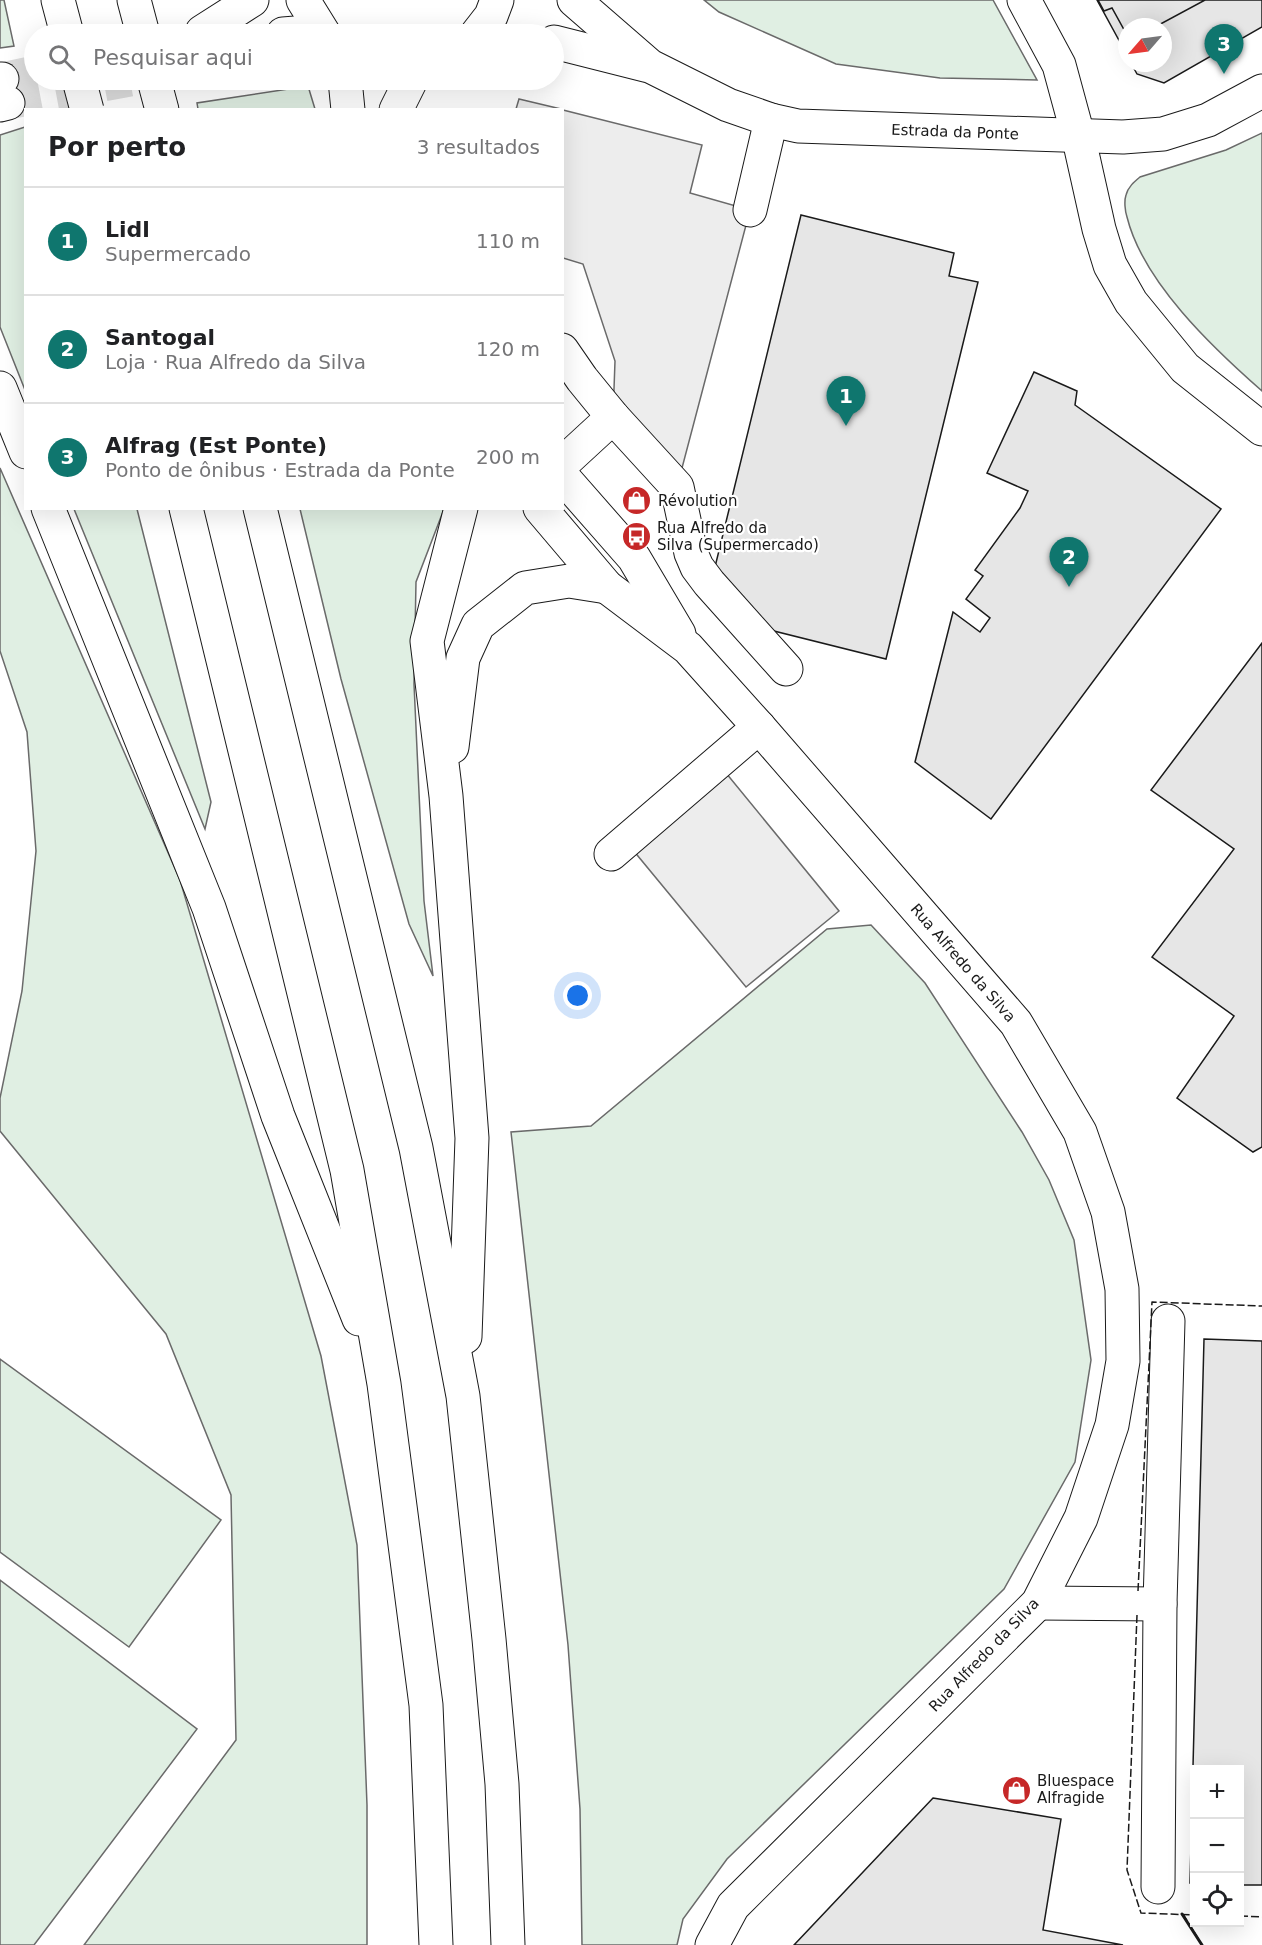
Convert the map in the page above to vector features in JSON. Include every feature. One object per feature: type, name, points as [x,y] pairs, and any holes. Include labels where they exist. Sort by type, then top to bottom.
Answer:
[{"type":"main road","points":[[58,0],[64,24]]},
{"type":"main road","points":[[134,0],[140,24]]},
{"type":"main road","points":[[214,24],[252,0]]},
{"type":"main road","points":[[303,0],[317,24]]},
{"type":"main road","points":[[485,24],[491,16],[497,0]]},
{"type":"main road","name":"Estrada da Ponte","points":[[574,0],[650,66]]},
{"type":"main road","points":[[1024,0],[1059,65],[1110,265],[1131,302],[1185,368],[1262,429]]},
{"type":"main road","name":"Estrada da Ponte","points":[[564,44],[650,66],[728,105],[771,120],[798,126],[836,129],[1123,137],[1163,134],[1208,120],[1262,91]]},
{"type":"main road","points":[[82,90],[86,108]]},
{"type":"main road","points":[[157,90],[161,108]]},
{"type":"main road","points":[[346,90],[348,108]]},
{"type":"main road","points":[[397,108],[406,90]]},
{"type":"main road","points":[[750,210],[771,120]]},
{"type":"main road","points":[[564,353],[613,417],[677,487],[697,567],[708,584],[786,669]]},
{"type":"main road","points":[[0,388],[24,447]]},
{"type":"main road","points":[[564,463],[613,417]]},
{"type":"main road","name":"Rua Alfredo da Silva","points":[[564,478],[634,558],[688,648]]},
{"type":"main road","points":[[49,510],[209,908],[278,1116],[384,1384]]},
{"type":"main road","points":[[186,510],[347,1170],[384,1384],[426,1706],[436,1945]]},
{"type":"main road","points":[[260,510],[416,1148],[463,1396],[502,1784],[508,1945]]},
{"type":"main road","points":[[460,510],[427,641],[446,796],[472,1138],[463,1396]]},
{"type":"main road","name":"Rua Alfredo da Silva","points":[[542,510],[608,587],[688,648],[1016,1023],[1080,1132],[1108,1212],[1122,1289],[1123,1361],[1113,1415],[1081,1518],[1038,1603],[732,1906],[712,1945]]},
{"type":"main road","points":[[446,796],[463,658],[478,625],[525,588],[569,582],[608,587]]},
{"type":"main road","points":[[611,854],[759,727]]},
{"type":"main road","points":[[1158,1887],[1160,1604],[1168,1321]]},
{"type":"main road","points":[[1038,1603],[1160,1604]]},
{"type":"green space","points":[[0,0],[4,0],[14,46],[0,48]]},
{"type":"green space","points":[[704,0],[993,0],[1037,80],[940,78],[836,64],[719,12]]},
{"type":"green space","points":[[282,90],[309,90],[315,108],[198,108],[197,103]]},
{"type":"green space","points":[[24,128],[24,387],[0,327],[0,135]]},
{"type":"green space","points":[[1262,133],[1262,391],[1222,355],[1164,289],[1148,266],[1135,241],[1126,215],[1125,197],[1133,183],[1140,177],[1226,150]]},
{"type":"green space","points":[[0,468],[180,880],[321,1356],[357,1545],[367,1805],[367,1945],[84,1945],[236,1740],[231,1495],[166,1334],[0,1131],[0,1098],[22,991],[36,851],[27,732],[0,651]]},
{"type":"green space","points":[[74,510],[137,510],[211,802],[205,829]]},
{"type":"green space","points":[[300,510],[444,510],[416,582],[414,684],[424,901],[433,976],[409,924],[341,679]]},
{"type":"green space","points":[[871,925],[925,983],[1022,1132],[1049,1180],[1074,1240],[1091,1360],[1075,1462],[1004,1589],[727,1859],[683,1919],[677,1945],[582,1945],[580,1809],[568,1645],[511,1132],[591,1126],[827,929]]},
{"type":"green space","points":[[0,1359],[221,1520],[129,1647],[0,1552]]},
{"type":"green space","points":[[0,1580],[197,1729],[34,1945],[0,1945]]},
{"type":"shaded area","points":[[519,99],[557,108],[516,108]]},
{"type":"shaded area","points":[[564,110],[702,145],[690,193],[750,210],[677,487],[613,417],[615,361],[583,264],[564,258]]},
{"type":"shaded area","points":[[726,773],[839,911],[746,987],[633,850]]},
{"type":"building","points":[[1097,0],[1262,0],[1262,27],[1164,83],[1136,72],[1172,72],[1172,18],[1118,18],[1118,38]]},
{"type":"building","points":[[1098,0],[1205,0],[1172,18],[1118,19],[1112,8],[1104,11]]},
{"type":"building","points":[[801,215],[954,253],[949,276],[978,282],[886,659],[770,630],[714,571]]},
{"type":"building","points":[[1034,372],[1077,391],[1075,405],[1221,509],[991,819],[915,762],[953,612],[980,632],[990,618],[966,599],[983,576],[975,570],[1020,508],[1028,491],[987,473]]},
{"type":"building","points":[[1262,643],[1262,1147],[1253,1152],[1177,1098],[1234,1016],[1152,957],[1234,849],[1151,790]]},
{"type":"building","points":[[1204,1339],[1262,1341],[1262,1885],[1244,1885],[1244,1765],[1193,1765]]},
{"type":"building","points":[[933,1798],[1061,1819],[1043,1930],[1123,1945],[794,1945]]},
{"type":"tunnel","points":[[2,79],[24,74]]},
{"type":"tunnel","points":[[8,103],[77,90]]},
{"type":"fence","points":[[1138,1591],[1152,1302],[1262,1306]]},
{"type":"fence","points":[[1137,1615],[1127,1870],[1141,1913],[1190,1915]]},
{"type":"fence","points":[[1183,1914],[1202,1945]]},
{"type":"fence","points":[[1244,1916],[1262,1917]]},
{"type":"wall","points":[[1182,1914],[1202,1945]]},
{"type":"place","name":"Alfrag (Est Ponte)","points":[[1224,74]]},
{"type":"place","name":"Lidl","points":[[846,426]]},
{"type":"place","name":"Révolution","points":[[637,501]]},
{"type":"place","name":"Rua Alfredo da Silva (Supermercado)","points":[[636,537]]},
{"type":"place","name":"Santogal","points":[[1069,587]]},
{"type":"place","name":"Bluespace Alfragide","points":[[1016,1790]]}]
